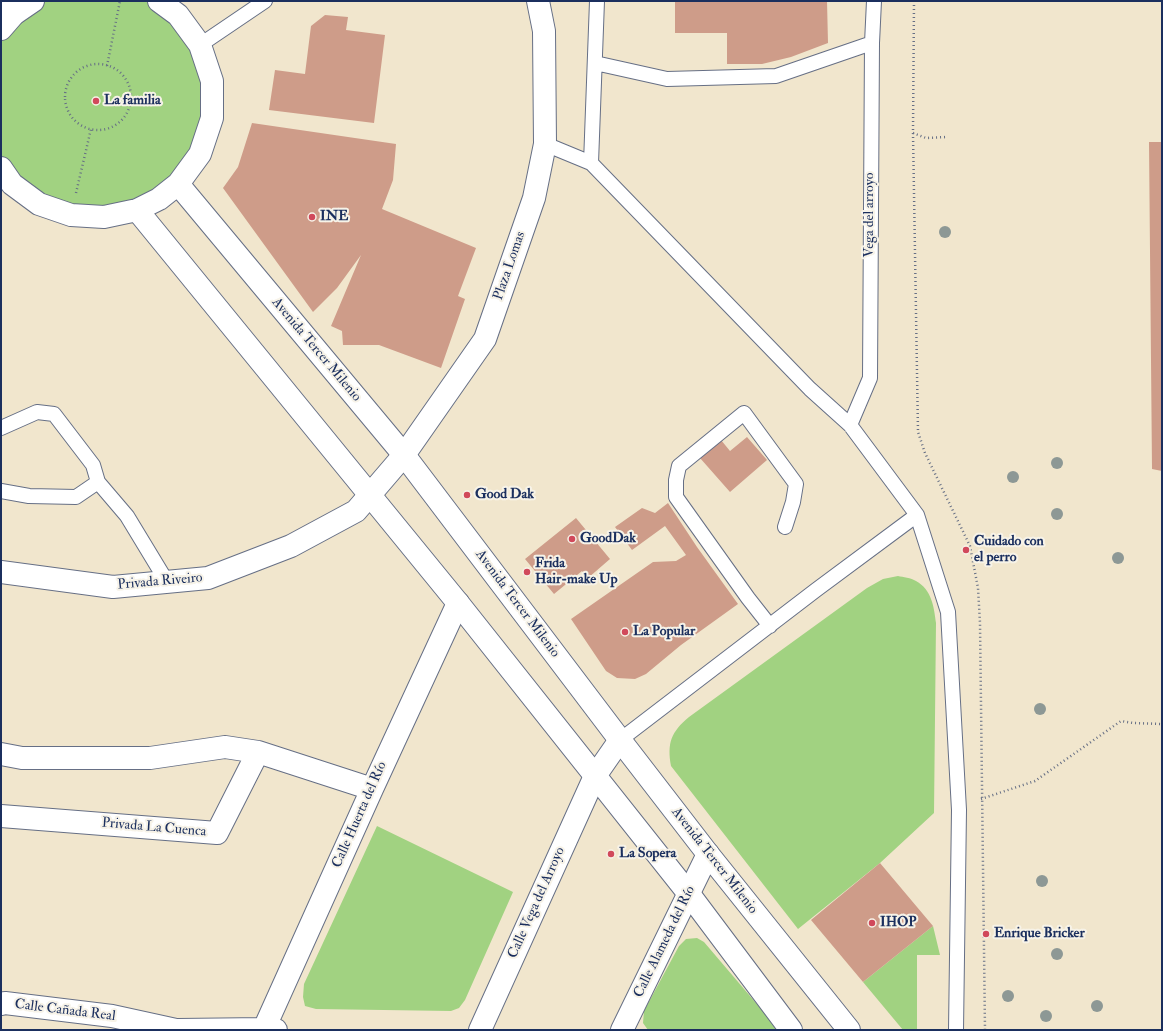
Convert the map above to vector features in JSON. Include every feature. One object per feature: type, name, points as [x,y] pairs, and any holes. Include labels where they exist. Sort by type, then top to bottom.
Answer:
[{"type":"street","points":[[6,14],[33,1]]},
{"type":"street","points":[[5,181],[39,204],[71,215],[104,217],[137,210],[159,200],[178,184],[200,154],[212,118],[212,81],[200,45],[175,8],[159,1]]},
{"type":"street","name":"Plaza Lomas","points":[[370,495],[404,455],[484,339],[534,198],[545,144],[544,31],[538,1]]},
{"type":"street","name":"Avenida Tercer Milenio","points":[[178,184],[404,455],[708,854],[849,1030]]},
{"type":"street","points":[[137,210],[458,603],[689,894],[791,1030]]},
{"type":"street","name":"Privada Riveiro","points":[[1,572],[113,587],[208,578],[291,546],[356,511],[370,495]]},
{"type":"street","name":"Calle Huerta del Río","points":[[268,1030],[372,789],[458,603]]},
{"type":"street","name":"Calle Vega del Arroyo","points":[[480,1030],[595,776],[620,740]]},
{"type":"street","points":[[1,754],[22,758],[150,758],[225,747],[258,752],[372,789]]},
{"type":"street","name":"Privada La Cuenca","points":[[1,816],[217,833],[258,752]]},
{"type":"street","name":"Calle Alameda del Río","points":[[622,1030],[708,854]]},
{"type":"street","name":"Calle Cañada Real","points":[[1,1004],[5,1003],[112,1016],[177,1030],[268,1030]]},
{"type":"lane","points":[[200,45],[265,1]]},
{"type":"lane","points":[[591,162],[597,1]]},
{"type":"lane","name":"Vega del arroyo","points":[[850,425],[870,378],[872,43],[874,1]]},
{"type":"lane","points":[[595,63],[667,79],[776,76],[872,43]]},
{"type":"lane","points":[[545,144],[591,162],[810,389],[850,425],[917,515],[948,612],[959,810],[956,1030]]},
{"type":"lane","points":[[1,428],[37,412],[54,414],[93,465],[98,482],[126,516],[167,582]]},
{"type":"lane","points":[[770,626],[748,598],[676,497],[676,480],[679,466],[744,413],[796,484],[793,502],[785,527]]},
{"type":"lane","points":[[1,490],[29,496],[76,497],[98,482]]},
{"type":"lane","points":[[620,740],[917,515]]},
{"type":"path","points":[[107,66],[120,1]]},
{"type":"path","points":[[914,1],[913,133],[918,432],[925,453],[970,546],[978,588],[980,623],[985,1030]]},
{"type":"path","points":[[96,64],[117,70],[125,78],[130,87],[132,98],[129,109],[124,118],[115,126],[105,130],[90,129],[75,121],[68,112],[65,102],[66,91],[76,72],[96,64]]},
{"type":"path","points":[[71,215],[90,129]]},
{"type":"path","points":[[913,133],[926,138],[947,137]]},
{"type":"path","points":[[982,800],[1035,781],[1121,721],[1134,724],[1162,724]]},
{"type":"green space","points":[[45,1],[146,1],[176,21],[197,49],[208,115],[176,177],[154,193],[118,208],[86,209],[54,200],[18,176],[1,156],[1,43],[14,24]]},
{"type":"green space","points":[[898,576],[914,580],[926,589],[933,605],[936,623],[934,813],[880,863],[798,929],[671,766],[670,744],[674,733],[689,717],[867,588],[883,579]]},
{"type":"green space","points":[[377,826],[513,892],[465,1000],[459,1008],[451,1011],[316,1009],[305,1006],[303,997],[304,984]]},
{"type":"green space","points":[[933,926],[940,955],[917,955],[917,1030],[903,1030],[863,982]]},
{"type":"green space","points":[[697,938],[704,942],[773,1023],[776,1030],[648,1030],[643,1023],[644,1011],[679,946],[686,939]]},
{"type":"building","points":[[675,1],[827,1],[828,43],[791,57],[762,64],[727,64],[727,33],[675,33]]},
{"type":"building","points":[[325,15],[348,17],[346,30],[385,35],[374,123],[269,110],[275,70],[305,74],[311,26]]},
{"type":"building","points":[[252,123],[396,144],[393,180],[382,209],[476,248],[458,296],[465,299],[441,368],[379,345],[343,345],[342,331],[331,326],[361,255],[337,288],[313,312],[223,188],[238,167]]},
{"type":"building","points":[[1149,142],[1162,142],[1162,471],[1152,469]]},
{"type":"building","points":[[747,437],[767,460],[730,492],[700,458],[721,440],[730,451]]},
{"type":"building","points":[[668,503],[697,547],[738,604],[681,645],[646,674],[635,679],[617,678],[606,671],[571,619],[653,562],[676,561],[686,555],[665,526],[632,550],[615,527],[642,508],[655,513]]},
{"type":"building","name":"GoodDak","points":[[576,518],[610,559],[588,578],[582,571],[554,594],[525,559]]},
{"type":"building","name":"IHOP","points":[[880,863],[933,926],[863,982],[811,920]]},
{"type":"place","name":"La familia","points":[[96,101]]},
{"type":"place","name":"INE","points":[[312,217]]},
{"type":"place","name":"Good Dak","points":[[467,495]]},
{"type":"place","name":"GoodDak","points":[[572,539]]},
{"type":"place","name":"Cuidado con el perro","points":[[966,550]]},
{"type":"place","name":"Frida Hair-make Up","points":[[527,572]]},
{"type":"place","name":"La Popular","points":[[625,632]]},
{"type":"place","name":"La Sopera","points":[[611,854]]},
{"type":"place","name":"IHOP","points":[[872,923]]},
{"type":"place","name":"Enrique Bricker","points":[[986,934]]}]
